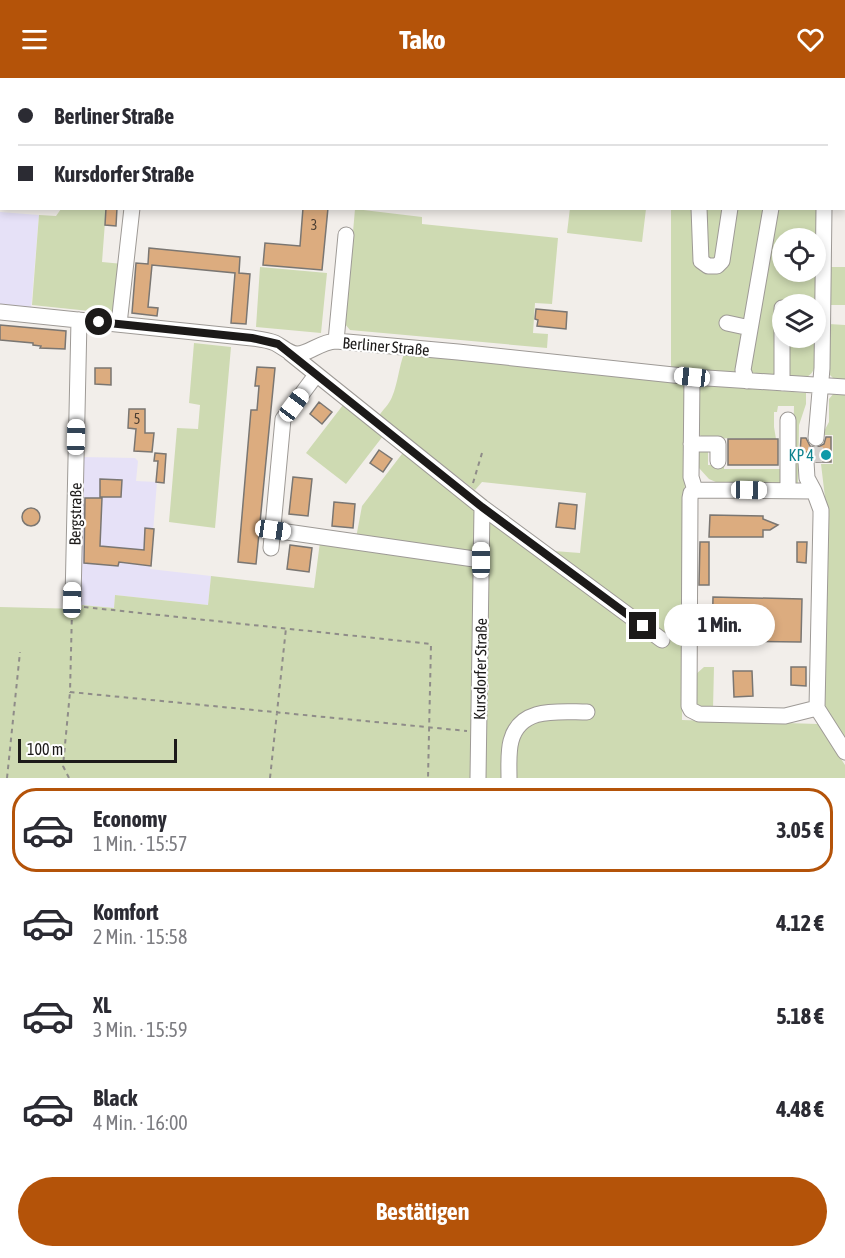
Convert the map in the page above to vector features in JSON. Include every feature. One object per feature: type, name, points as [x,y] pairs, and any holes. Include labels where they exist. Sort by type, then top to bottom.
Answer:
[{"type":"street","points":[[119,324],[132,210]]},
{"type":"street","points":[[699,210],[701,261],[708,266],[717,266],[722,261],[730,210]]},
{"type":"street","points":[[747,381],[743,370],[771,210]]},
{"type":"street","points":[[811,438],[807,419],[820,386],[824,210]]},
{"type":"street","points":[[336,341],[346,235]]},
{"type":"street","points":[[0,312],[266,340],[278,344],[475,502],[662,640]]},
{"type":"street","name":"Bergstraße","points":[[72,600],[80,321]]},
{"type":"street","points":[[727,323],[750,328]]},
{"type":"street","name":"Berliner Straße","points":[[290,352],[299,354],[325,341],[336,341],[458,351],[692,377],[845,387]]},
{"type":"street","points":[[782,348],[782,383]]},
{"type":"street","points":[[271,548],[283,419],[316,375]]},
{"type":"street","points":[[692,377],[691,477],[694,490],[690,498],[688,701],[691,710],[699,714],[785,716],[817,708]]},
{"type":"street","points":[[788,420],[788,490]]},
{"type":"street","points":[[691,444],[718,444],[718,461]]},
{"type":"street","points":[[811,462],[814,491],[821,510],[817,708],[845,752]]},
{"type":"street","points":[[694,490],[814,491]]},
{"type":"street","name":"Kursdorfer Straße","points":[[475,502],[481,560],[478,778]]},
{"type":"street","points":[[273,530],[481,560]]},
{"type":"street","points":[[509,778],[511,740],[515,731],[528,718],[537,713],[586,712]]},
{"type":"path","points":[[475,502],[482,453]]},
{"type":"path","points":[[72,600],[80,607],[431,644],[428,778]]},
{"type":"path","points":[[69,778],[63,766],[70,692],[72,600]]},
{"type":"path","points":[[270,778],[286,628]]},
{"type":"path","points":[[7,778],[20,652]]},
{"type":"path","points":[[70,692],[479,732]]},
{"type":"shaded area","points":[[0,212],[39,215],[31,309],[0,306]]},
{"type":"shaded area","points":[[82,457],[135,458],[138,461],[136,481],[157,482],[150,569],[211,576],[208,605],[115,595],[114,608],[78,603]]},
{"type":"green space","points":[[60,210],[106,210],[102,262],[123,264],[118,314],[32,305],[39,215],[56,216]]},
{"type":"green space","points":[[355,210],[422,217],[422,224],[558,238],[552,304],[535,303],[533,333],[548,334],[547,348],[350,330],[345,324]]},
{"type":"green space","points":[[570,210],[646,210],[642,242],[567,233]]},
{"type":"green space","points":[[671,210],[818,210],[818,228],[772,228],[772,282],[817,282],[817,294],[772,294],[772,348],[817,348],[812,373],[809,376],[790,378],[787,374],[786,363],[777,363],[775,373],[770,376],[749,373],[748,362],[739,362],[735,372],[730,375],[685,370],[685,367],[681,366],[680,370],[671,369]]},
{"type":"green space","points":[[260,267],[327,273],[321,333],[256,327]]},
{"type":"green space","points":[[830,267],[845,267],[845,305],[830,305]]},
{"type":"green space","points":[[829,324],[845,325],[845,382],[836,381],[830,375]]},
{"type":"green space","points":[[194,343],[231,347],[215,528],[169,522],[177,428],[198,429],[200,405],[189,403]]},
{"type":"green space","points":[[404,354],[683,383],[686,393],[682,720],[818,724],[845,765],[845,778],[515,778],[515,753],[518,737],[541,706],[518,719],[505,734],[502,744],[502,778],[482,778],[483,694],[489,690],[489,684],[482,682],[486,528],[492,517],[664,636],[554,551],[580,553],[586,493],[482,482],[475,490],[379,416],[392,397]]},
{"type":"green space","points":[[702,385],[806,393],[806,404],[799,425],[798,483],[792,482],[794,406],[778,406],[777,412],[774,412],[776,439],[703,438],[698,433],[699,388]]},
{"type":"green space","points":[[834,393],[845,394],[845,742],[829,716],[824,702],[827,514],[821,464],[833,464],[833,435],[822,435],[829,422],[829,399]]},
{"type":"green space","points":[[343,405],[383,436],[346,484],[306,453]]},
{"type":"green space","points":[[698,449],[708,451],[708,465],[724,465],[724,469],[784,469],[781,483],[718,483],[709,479],[699,468]]},
{"type":"green space","points":[[405,450],[475,505],[476,551],[472,554],[356,538],[362,506]]},
{"type":"green space","points":[[320,542],[475,564],[471,778],[0,778],[0,607],[82,609],[82,605],[114,608],[115,595],[208,605],[211,576],[314,588]]},
{"type":"green space","points":[[704,667],[714,667],[713,709],[697,706],[695,675]]},
{"type":"building","points":[[106,210],[117,210],[116,226],[105,225]]},
{"type":"building","points":[[303,210],[328,210],[322,270],[263,265],[265,243],[300,246]]},
{"type":"building","points":[[149,248],[240,257],[239,273],[250,274],[246,324],[231,323],[235,273],[152,265],[148,307],[158,308],[157,316],[132,313],[136,263],[148,264]]},
{"type":"building","points":[[536,309],[567,312],[566,329],[537,326]]},
{"type":"building","points":[[0,325],[66,331],[65,349],[40,348],[41,346],[33,345],[33,343],[0,340]]},
{"type":"building","points":[[257,367],[275,368],[256,564],[238,562],[251,410],[257,410],[259,386],[255,386]]},
{"type":"building","points":[[95,368],[111,368],[111,385],[95,384]]},
{"type":"building","points":[[319,402],[332,412],[322,424],[310,414]]},
{"type":"building","points":[[129,409],[145,409],[145,433],[154,433],[152,452],[134,451],[136,429],[128,428]]},
{"type":"building","points":[[826,437],[831,437],[831,462],[816,462],[811,454],[806,452],[800,454],[801,438],[806,438],[810,446],[816,448],[824,444]]},
{"type":"building","points":[[728,439],[778,439],[778,465],[728,465]]},
{"type":"building","points":[[379,450],[392,459],[383,472],[370,463]]},
{"type":"building","points":[[155,453],[166,454],[164,483],[156,482],[158,461],[154,461]]},
{"type":"building","points":[[293,477],[312,479],[308,516],[289,514]]},
{"type":"building","points":[[100,479],[122,480],[121,497],[100,497]]},
{"type":"building","points":[[85,498],[102,498],[100,546],[144,550],[145,528],[154,529],[151,566],[119,562],[118,566],[84,563]]},
{"type":"building","points":[[334,502],[355,504],[353,528],[332,526]]},
{"type":"building","points":[[559,503],[577,505],[575,529],[556,527]]},
{"type":"building","points":[[31,508],[37,511],[40,517],[37,523],[31,526],[25,523],[22,517],[25,511]]},
{"type":"building","points":[[710,515],[763,516],[763,519],[778,525],[770,530],[763,530],[763,537],[709,537]]},
{"type":"building","points":[[700,542],[709,542],[709,585],[699,585]]},
{"type":"building","points":[[797,542],[807,542],[806,563],[797,562]]},
{"type":"building","points":[[290,545],[312,548],[309,572],[287,569]]},
{"type":"building","points":[[713,597],[802,599],[801,642],[712,641]]},
{"type":"building","points":[[791,667],[806,667],[806,686],[791,685]]},
{"type":"building","points":[[733,671],[752,671],[753,696],[734,697]]},
{"type":"tunnel","points":[[815,462],[816,438]]},
{"type":"place","name":"KP 4","points":[[826,455]]},
{"type":"route","points":[[99,322],[252,338],[278,344],[482,507],[643,626]]}]
